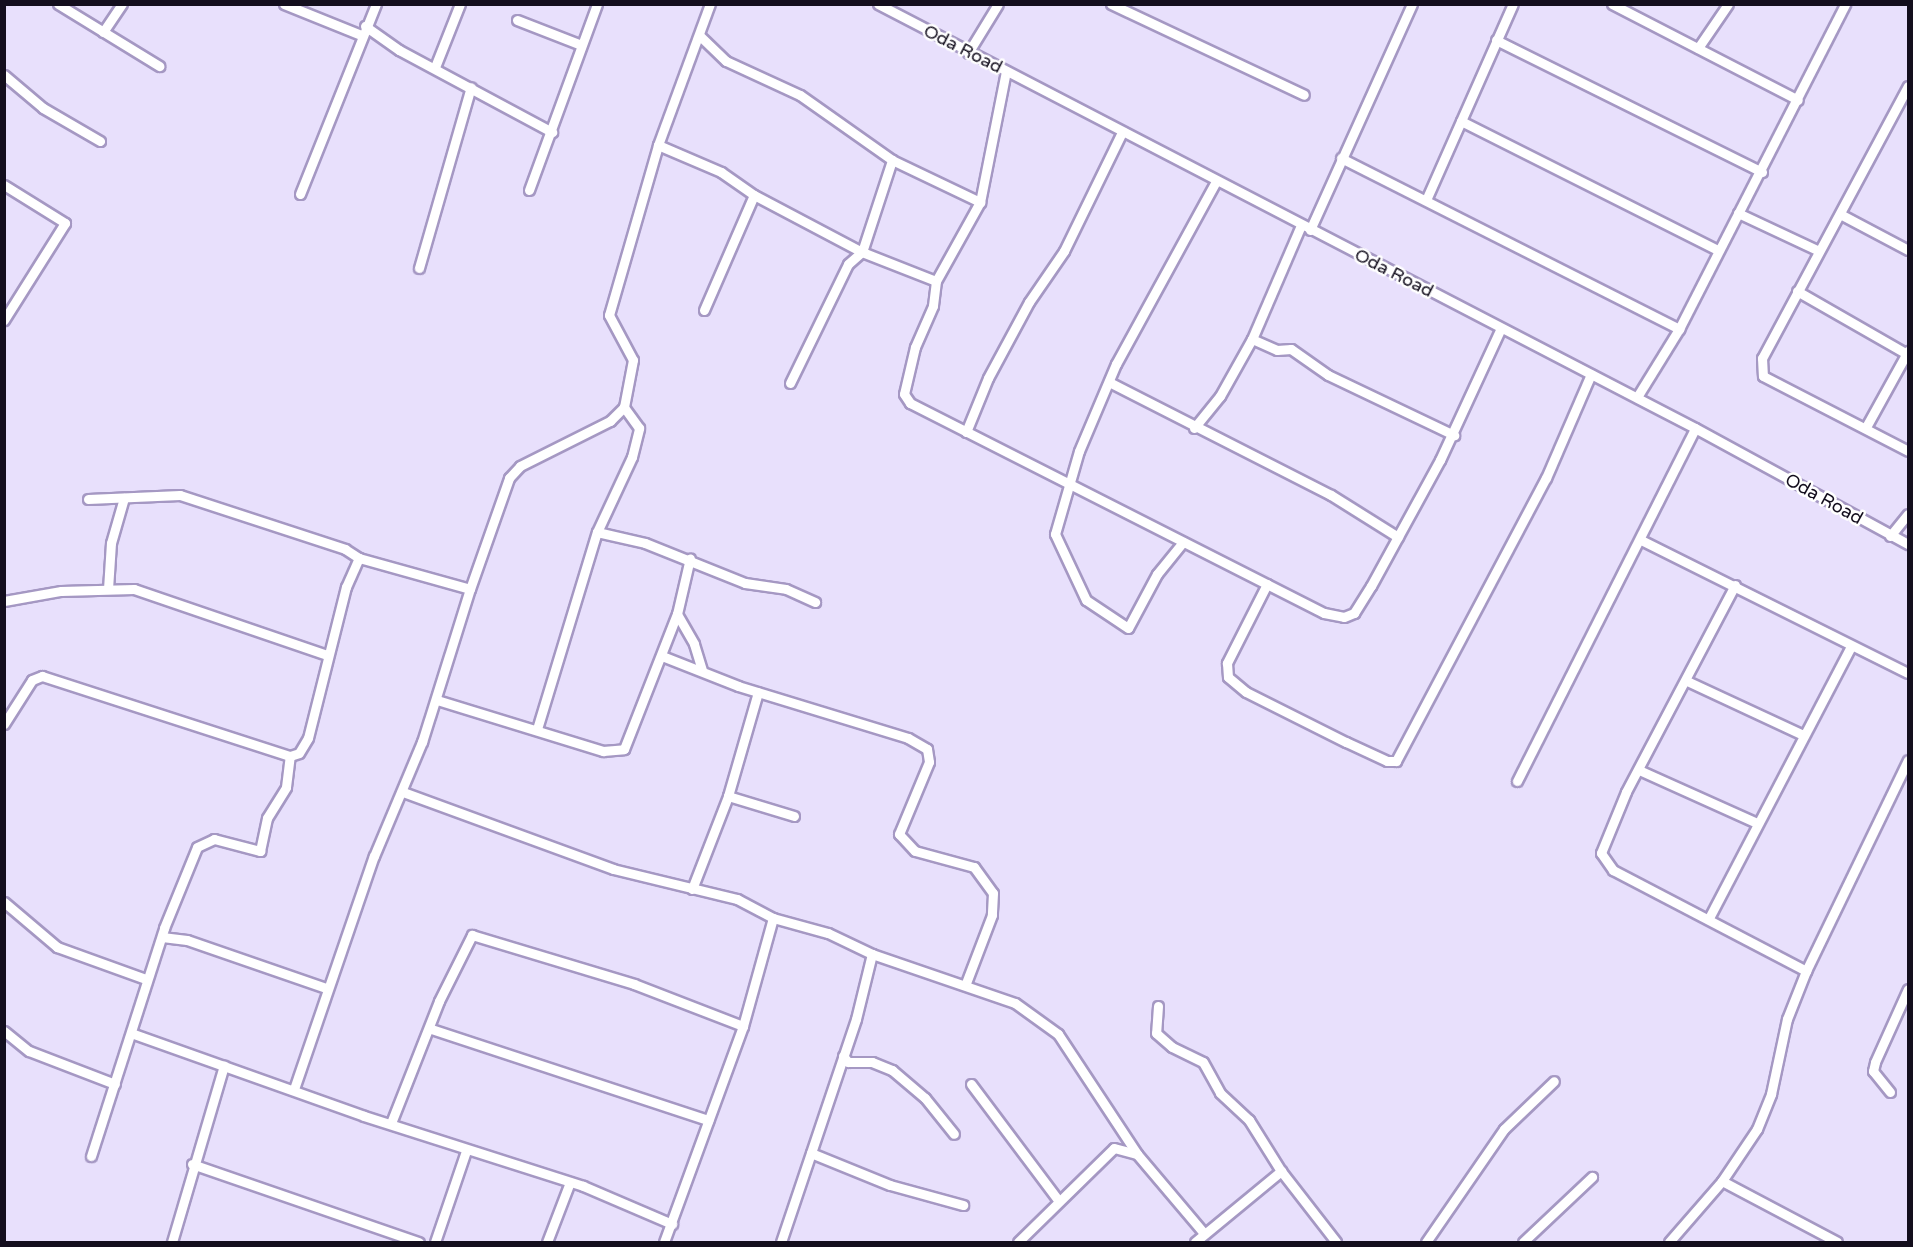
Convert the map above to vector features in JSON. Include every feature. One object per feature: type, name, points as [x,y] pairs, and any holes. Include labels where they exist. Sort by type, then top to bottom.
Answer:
[{"type":"street","points":[[58,4],[159,66]]},
{"type":"street","points":[[103,32],[122,4]]},
{"type":"street","points":[[284,4],[363,31],[435,67],[552,132]]},
{"type":"street","points":[[300,194],[363,31],[376,4]]},
{"type":"street","points":[[435,67],[460,4]]},
{"type":"street","points":[[529,190],[597,4]]},
{"type":"street","points":[[294,1089],[326,988],[403,792],[436,700],[470,590],[509,478],[520,466],[610,421],[624,406],[633,360],[609,315],[658,145],[710,4]]},
{"type":"street","name":"Oda Road","points":[[878,4],[1121,134],[1636,397],[1908,544]]},
{"type":"street","points":[[968,52],[998,4]]},
{"type":"street","points":[[1111,4],[1304,95]]},
{"type":"street","points":[[1194,428],[1220,396],[1252,339],[1305,227],[1341,158],[1412,4]]},
{"type":"street","points":[[1426,200],[1513,4]]},
{"type":"street","points":[[1612,4],[1798,100]]},
{"type":"street","points":[[1698,48],[1728,4]]},
{"type":"street","points":[[1636,397],[1679,329],[1716,249],[1762,172],[1845,4]]},
{"type":"street","points":[[517,20],[581,45]]},
{"type":"street","points":[[700,36],[726,61],[800,95],[892,160],[980,202]]},
{"type":"street","points":[[1496,40],[1762,172]]},
{"type":"street","points":[[1006,71],[980,202],[936,281],[933,306],[915,347],[904,394],[910,403],[1324,613],[1350,615],[1398,537],[1454,435],[1501,328]]},
{"type":"street","points":[[4,75],[43,108],[100,141]]},
{"type":"street","points":[[1908,86],[1762,358],[1763,376],[1866,427],[1908,452]]},
{"type":"street","points":[[419,268],[471,87]]},
{"type":"street","points":[[1461,121],[1716,249]]},
{"type":"street","points":[[966,432],[988,378],[1029,302],[1064,251],[1121,134]]},
{"type":"street","points":[[658,145],[721,172],[754,195],[862,252],[936,281]]},
{"type":"street","points":[[1341,158],[1679,329]]},
{"type":"street","points":[[790,383],[849,264],[862,252],[892,160]]},
{"type":"street","points":[[1183,542],[1152,582],[1132,625],[1118,623],[1086,600],[1057,542],[1056,530],[1071,486],[1079,451],[1109,382],[1215,181]]},
{"type":"street","points":[[4,185],[65,223],[4,320]]},
{"type":"street","points":[[704,310],[754,195]]},
{"type":"street","points":[[1738,213],[1819,251]]},
{"type":"street","points":[[1840,214],[1908,250]]},
{"type":"street","points":[[1797,291],[1908,352],[1866,427]]},
{"type":"street","points":[[1252,339],[1277,350],[1291,349],[1328,375],[1454,435]]},
{"type":"street","points":[[1267,584],[1227,663],[1228,677],[1246,692],[1387,761],[1396,761],[1546,478],[1591,374]]},
{"type":"street","points":[[1109,382],[1194,428],[1331,495],[1398,537]]},
{"type":"street","points":[[537,729],[597,532],[632,457],[639,428],[624,406]]},
{"type":"street","points":[[1517,781],[1641,540],[1695,428]]},
{"type":"street","points":[[88,499],[180,495],[345,549],[359,558],[470,590]]},
{"type":"street","points":[[108,589],[111,543],[124,498]]},
{"type":"street","points":[[1890,536],[1908,514]]},
{"type":"street","points":[[597,532],[690,558],[745,583],[786,589],[815,602]]},
{"type":"street","points":[[1641,540],[1908,673]]},
{"type":"street","points":[[4,724],[32,680],[42,676],[290,756],[299,753],[308,738],[327,655],[350,573],[359,558]]},
{"type":"street","points":[[436,700],[603,750],[624,750],[677,614],[690,558]]},
{"type":"street","points":[[1735,585],[1639,770],[1601,853],[1605,865],[1806,971]]},
{"type":"street","points":[[4,601],[61,591],[108,589],[156,593],[199,613],[327,655]]},
{"type":"street","points":[[677,614],[694,644],[702,671]]},
{"type":"street","points":[[1709,918],[1802,734],[1851,646]]},
{"type":"street","points":[[662,656],[758,692],[908,738],[927,749],[929,762],[899,834],[915,851],[974,867],[993,893],[993,915],[966,983]]},
{"type":"street","points":[[1687,681],[1802,734]]},
{"type":"street","points":[[692,889],[728,796],[758,692]]},
{"type":"street","points":[[91,1156],[146,979],[202,842],[224,840],[260,850],[267,818],[286,787],[290,756]]},
{"type":"street","points":[[1669,1242],[1722,1180],[1757,1129],[1771,1095],[1787,1019],[1806,971],[1908,760]]},
{"type":"street","points":[[1639,770],[1758,823]]},
{"type":"street","points":[[403,792],[613,869],[737,899],[773,918],[828,933],[872,954],[966,983],[1015,1003],[1058,1034],[1137,1154],[1203,1232]]},
{"type":"street","points":[[728,796],[794,816]]},
{"type":"street","points":[[4,903],[57,947],[146,979]]},
{"type":"street","points":[[664,1242],[743,1026],[773,918]]},
{"type":"street","points":[[391,1123],[431,1029],[439,1001],[472,935],[634,984],[743,1026]]},
{"type":"street","points":[[162,937],[187,940],[326,988]]},
{"type":"street","points":[[781,1242],[843,1056],[872,954]]},
{"type":"street","points":[[1890,1092],[1873,1071],[1908,989]]},
{"type":"street","points":[[1158,1006],[1156,1033],[1172,1047],[1203,1062],[1220,1093],[1249,1120],[1281,1171],[1336,1242]]},
{"type":"street","points":[[431,1029],[708,1120]]},
{"type":"street","points":[[4,1031],[29,1051],[115,1083]]},
{"type":"street","points":[[131,1033],[466,1150],[570,1182],[672,1224]]},
{"type":"street","points":[[843,1056],[848,1062],[872,1062],[892,1070],[925,1098],[954,1134]]},
{"type":"street","points":[[172,1242],[192,1164],[224,1065]]},
{"type":"street","points":[[1426,1242],[1504,1129],[1554,1081]]},
{"type":"street","points":[[971,1084],[1058,1200]]},
{"type":"street","points":[[1018,1242],[1058,1200],[1114,1149],[1119,1146],[1137,1154]]},
{"type":"street","points":[[426,1242],[435,1240],[466,1150]]},
{"type":"street","points":[[811,1153],[890,1185],[963,1205]]},
{"type":"street","points":[[192,1164],[419,1242]]},
{"type":"street","points":[[1195,1242],[1203,1232],[1250,1200],[1281,1171]]},
{"type":"street","points":[[1523,1242],[1592,1177]]},
{"type":"street","points":[[1722,1180],[1837,1242]]},
{"type":"street","points":[[547,1242],[570,1182]]}]
